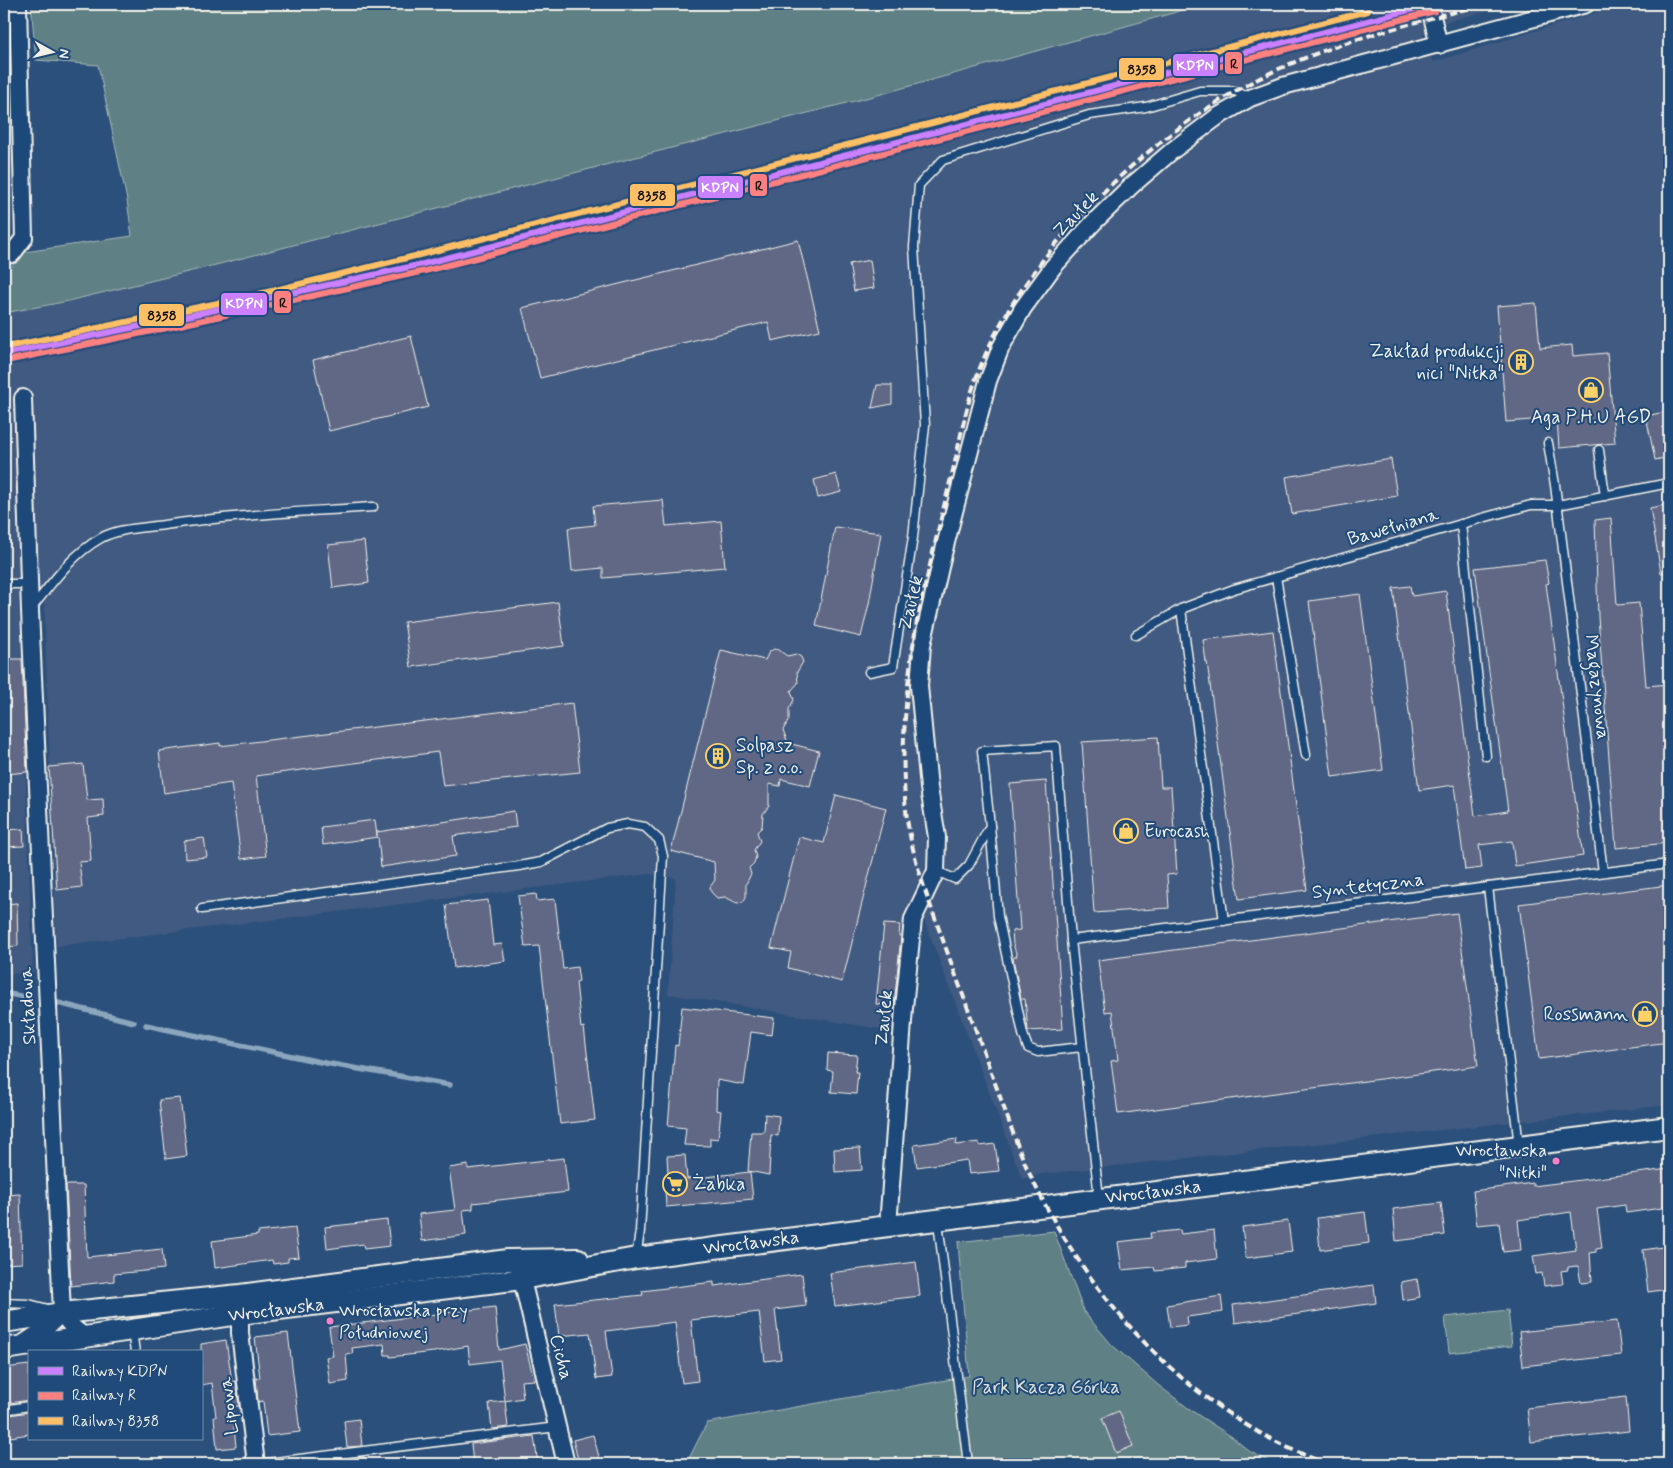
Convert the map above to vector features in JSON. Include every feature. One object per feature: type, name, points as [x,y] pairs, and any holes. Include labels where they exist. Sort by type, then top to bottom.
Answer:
[{"type":"street","points":[[11,252],[24,238],[18,4]]},
{"type":"street","points":[[1429,4],[1439,45]]},
{"type":"street","name":"Zaułek","points":[[888,1226],[904,1008],[913,919],[936,871],[937,837],[929,788],[919,686],[922,646],[945,544],[988,381],[1001,347],[1023,308],[1053,267],[1094,222],[1130,187],[1173,150],[1217,117],[1250,98],[1283,86],[1586,4]]},
{"type":"street","name":"Składowa","points":[[23,398],[30,611],[62,1313]]},
{"type":"street","name":"Wrocławska","points":[[4,1322],[62,1313],[240,1305],[520,1269],[636,1258],[1669,1127]]},
{"type":"street","name":"Cicha","points":[[520,1269],[566,1464]]},
{"type":"street","name":"Wrocławska","points":[[10,1348],[88,1338],[131,1330],[240,1305]]},
{"type":"street","name":"Lipowa","points":[[240,1305],[257,1464]]},
{"type":"street","points":[[10,1348],[45,1330],[62,1313],[68,1323],[88,1338]]},
{"type":"lane","points":[[869,672],[893,668],[913,537],[925,424],[914,247],[919,185],[943,160],[1089,114],[1146,107],[1200,91],[1235,91],[1250,98]]},
{"type":"lane","name":"Magazynowa","points":[[1548,443],[1558,505],[1603,872]]},
{"type":"lane","points":[[1599,450],[1605,496]]},
{"type":"lane","name":"Bawełniana","points":[[1136,634],[1181,608],[1234,589],[1461,524],[1531,505],[1558,505],[1669,483]]},
{"type":"lane","points":[[30,611],[56,577],[85,549],[102,538],[119,532],[213,518],[373,507]]},
{"type":"lane","points":[[1461,524],[1486,756]]},
{"type":"lane","points":[[1276,577],[1306,755]]},
{"type":"lane","points":[[4,584],[29,584]]},
{"type":"lane","points":[[1181,608],[1224,921]]},
{"type":"lane","points":[[1082,1047],[1038,1052],[1028,1048],[1023,1034],[998,916],[982,751],[1056,746],[1071,940],[1099,1198]]},
{"type":"lane","points":[[202,909],[541,862],[607,828],[628,824],[645,827],[659,840],[663,856],[640,1231],[636,1258]]},
{"type":"lane","points":[[936,871],[955,879],[969,865],[990,826]]},
{"type":"lane","name":"Syntetyczna","points":[[1071,940],[1669,864]]},
{"type":"lane","points":[[1488,887],[1519,1146]]},
{"type":"lane","points":[[938,1220],[968,1464]]},
{"type":"lane","points":[[4,1303],[29,1304],[62,1313]]},
{"type":"lane","points":[[131,1330],[135,1350]]},
{"type":"lane","points":[[4,1410],[28,1406]]},
{"type":"lane","points":[[257,1464],[557,1427]]},
{"type":"shaded area","points":[[1199,4],[1515,4],[1430,26],[1423,35],[1433,62],[1625,4],[1669,4],[1669,1105],[1043,1174],[1022,1179],[923,917],[911,1034],[668,994],[676,878],[649,874],[56,946],[44,597],[19,598],[33,973],[4,974],[4,313],[64,302],[874,96],[1173,13]]},
{"type":"green space","points":[[31,4],[1199,4],[1173,13],[874,96],[200,269],[64,302],[4,313],[4,270],[9,269],[25,252],[132,236],[127,200],[98,65],[36,60]]},
{"type":"green space","name":"Park Kacza Górka","points":[[1054,1231],[1084,1312],[1112,1345],[1158,1385],[1192,1411],[1232,1437],[1249,1451],[1274,1464],[686,1464],[707,1423],[969,1376],[958,1242]]},
{"type":"green space","points":[[1508,1310],[1512,1346],[1449,1353],[1445,1317]]},
{"type":"building","points":[[798,240],[820,330],[772,341],[768,322],[540,378],[522,308]]},
{"type":"building","points":[[870,260],[874,288],[854,291],[849,264]]},
{"type":"building","points":[[1536,303],[1540,348],[1572,345],[1573,356],[1607,353],[1615,443],[1559,448],[1557,418],[1506,422],[1497,306]]},
{"type":"building","points":[[411,336],[428,407],[329,431],[313,360]]},
{"type":"building","points":[[877,385],[892,385],[892,404],[872,408]]},
{"type":"building","points":[[1669,411],[1669,457],[1655,460],[1646,416]]},
{"type":"building","points":[[1391,459],[1397,496],[1292,514],[1286,477]]},
{"type":"building","points":[[836,474],[841,492],[818,498],[814,480]]},
{"type":"building","points":[[663,500],[666,526],[721,521],[725,567],[603,578],[603,568],[572,571],[568,528],[595,525],[593,506]]},
{"type":"building","points":[[1669,504],[1669,572],[1661,573],[1650,508]]},
{"type":"building","points":[[1611,518],[1617,605],[1639,603],[1646,686],[1669,684],[1669,843],[1616,848],[1598,617],[1595,520]]},
{"type":"building","points":[[835,527],[881,533],[869,604],[861,637],[816,626]]},
{"type":"building","points":[[364,541],[369,583],[333,588],[328,545]]},
{"type":"building","points":[[1545,560],[1549,583],[1546,584],[1583,856],[1515,866],[1512,841],[1479,845],[1482,868],[1465,870],[1454,785],[1419,790],[1393,588],[1410,586],[1412,596],[1446,591],[1475,816],[1508,811],[1475,568]]},
{"type":"building","points":[[1360,594],[1383,770],[1332,777],[1309,601]]},
{"type":"building","points":[[558,602],[564,646],[411,667],[404,622]]},
{"type":"building","points":[[1273,631],[1307,890],[1239,899],[1203,640]]},
{"type":"building","points":[[774,649],[787,656],[796,654],[801,657],[803,662],[797,672],[798,683],[791,691],[794,700],[789,709],[789,720],[783,730],[788,743],[819,751],[810,786],[781,779],[780,786],[769,784],[769,806],[763,814],[762,827],[757,832],[760,841],[754,850],[756,857],[754,863],[749,868],[751,874],[746,884],[746,897],[743,902],[737,903],[725,897],[717,898],[711,892],[710,887],[715,880],[714,862],[671,851],[721,650],[765,660],[769,652]]},
{"type":"building","points":[[4,659],[22,659],[27,772],[6,774]]},
{"type":"building","points":[[572,703],[580,772],[443,786],[438,752],[256,776],[266,856],[241,859],[231,783],[164,793],[159,751],[220,743],[220,746]]},
{"type":"building","name":"Eurocash","points":[[1158,737],[1161,787],[1171,787],[1177,874],[1167,875],[1169,908],[1094,913],[1082,742]]},
{"type":"building","points":[[83,764],[87,800],[103,799],[104,816],[88,818],[91,861],[79,862],[82,887],[57,890],[49,767]]},
{"type":"building","points":[[1046,781],[1063,1029],[1028,1031],[1025,999],[1021,999],[1013,958],[1017,956],[1013,944],[1012,931],[1020,930],[1010,784]]},
{"type":"building","points":[[836,795],[886,808],[842,982],[788,968],[791,952],[771,948],[799,837],[824,843]]},
{"type":"building","points":[[514,811],[516,827],[453,836],[456,856],[381,867],[378,837],[323,845],[321,827],[375,820],[377,836],[377,832]]},
{"type":"building","points":[[23,829],[24,846],[4,847],[4,830]]},
{"type":"building","points":[[204,838],[207,857],[185,859],[184,841]]},
{"type":"building","points":[[1669,885],[1669,1042],[1539,1059],[1519,904]]},
{"type":"building","points":[[536,894],[537,901],[555,899],[563,969],[577,967],[579,981],[576,982],[581,1028],[584,1027],[595,1120],[560,1124],[539,946],[525,947],[518,896]]},
{"type":"building","points":[[488,900],[493,945],[502,944],[505,961],[454,968],[446,905]]},
{"type":"building","points":[[17,903],[18,946],[4,947],[4,904]]},
{"type":"building","points":[[1457,913],[1478,1066],[1118,1114],[1111,1061],[1118,1060],[1112,1011],[1105,1012],[1098,960]]},
{"type":"building","points":[[884,924],[900,925],[899,936],[901,936],[894,1006],[876,1004]]},
{"type":"building","points":[[682,1007],[774,1018],[772,1035],[751,1032],[744,1085],[717,1080],[716,1110],[721,1111],[718,1139],[710,1138],[710,1146],[684,1145],[686,1128],[668,1126],[675,1045],[678,1046]]},
{"type":"building","points":[[828,1053],[857,1055],[855,1072],[858,1072],[856,1094],[831,1092],[833,1071],[827,1070]]},
{"type":"building","points":[[180,1098],[187,1156],[166,1159],[159,1100]]},
{"type":"building","points":[[765,1114],[779,1116],[778,1136],[771,1135],[769,1175],[748,1171],[751,1132],[764,1132]]},
{"type":"building","points":[[957,1139],[956,1145],[979,1142],[980,1146],[995,1144],[999,1171],[969,1174],[967,1160],[917,1167],[914,1145]]},
{"type":"building","points":[[860,1148],[862,1170],[835,1172],[834,1149]]},
{"type":"building","points":[[685,1155],[687,1179],[750,1172],[753,1199],[666,1207],[665,1189],[669,1188],[667,1156]]},
{"type":"building","points":[[564,1158],[568,1192],[473,1203],[473,1209],[463,1210],[466,1235],[422,1241],[419,1214],[455,1210],[449,1168],[468,1165],[468,1169]]},
{"type":"building","points":[[1669,1169],[1669,1207],[1626,1213],[1625,1205],[1597,1209],[1602,1248],[1590,1253],[1592,1282],[1581,1283],[1578,1266],[1568,1267],[1568,1270],[1561,1271],[1563,1284],[1544,1286],[1542,1273],[1536,1274],[1533,1256],[1576,1250],[1571,1212],[1518,1220],[1521,1250],[1503,1252],[1499,1223],[1477,1225],[1473,1191],[1533,1183],[1533,1186]]},
{"type":"building","points":[[66,1185],[84,1185],[87,1257],[162,1249],[164,1269],[114,1274],[114,1281],[71,1286]]},
{"type":"building","points":[[20,1194],[22,1263],[4,1264],[4,1195]]},
{"type":"building","points":[[1441,1203],[1445,1235],[1396,1241],[1393,1209]]},
{"type":"building","points":[[1365,1212],[1369,1243],[1320,1250],[1317,1218]]},
{"type":"building","points":[[387,1220],[390,1246],[364,1249],[363,1244],[327,1249],[325,1227]]},
{"type":"building","points":[[1288,1221],[1292,1252],[1246,1258],[1242,1227]]},
{"type":"building","points":[[295,1228],[299,1257],[288,1258],[288,1262],[273,1264],[272,1260],[215,1268],[212,1241],[258,1235],[258,1232]]},
{"type":"building","points":[[1180,1230],[1181,1234],[1214,1230],[1217,1259],[1185,1263],[1185,1268],[1155,1271],[1154,1267],[1122,1270],[1118,1242],[1151,1238],[1150,1233]]},
{"type":"building","points":[[1669,1246],[1669,1289],[1648,1292],[1643,1250]]},
{"type":"building","points":[[916,1262],[920,1296],[835,1306],[830,1273]]},
{"type":"building","points":[[802,1274],[806,1306],[775,1310],[781,1359],[765,1361],[759,1312],[691,1320],[698,1381],[682,1383],[675,1322],[606,1331],[612,1377],[596,1379],[590,1333],[559,1336],[555,1304],[643,1295],[642,1291],[714,1282],[714,1286]]},
{"type":"building","points":[[1417,1279],[1420,1297],[1403,1300],[1401,1282]]},
{"type":"building","points":[[1374,1285],[1376,1303],[1235,1323],[1233,1305]]},
{"type":"building","points":[[1221,1296],[1223,1312],[1187,1317],[1188,1325],[1170,1327],[1167,1305]]},
{"type":"building","points":[[495,1307],[499,1350],[525,1344],[534,1380],[521,1381],[523,1398],[505,1401],[500,1360],[470,1364],[468,1346],[390,1357],[390,1355],[385,1355],[384,1344],[352,1348],[353,1353],[346,1354],[348,1381],[330,1384],[326,1357],[333,1356],[329,1327]]},
{"type":"building","points":[[1617,1321],[1621,1355],[1523,1366],[1519,1332]]},
{"type":"building","points":[[288,1333],[300,1432],[267,1436],[263,1401],[258,1402],[256,1378],[260,1378],[255,1337]]},
{"type":"building","points":[[226,1340],[232,1382],[236,1381],[239,1406],[232,1407],[236,1447],[217,1449],[212,1383],[202,1385],[201,1344]]},
{"type":"building","points":[[28,1365],[28,1400],[4,1404],[4,1368]]},
{"type":"building","points":[[1626,1397],[1629,1431],[1531,1442],[1527,1408]]},
{"type":"building","points":[[505,1401],[508,1427],[492,1429],[489,1403]]},
{"type":"building","points":[[1119,1411],[1133,1446],[1116,1453],[1102,1418]]},
{"type":"building","points":[[28,1412],[28,1434],[4,1438],[4,1416]]},
{"type":"building","points":[[359,1419],[362,1446],[347,1447],[344,1421]]},
{"type":"building","points":[[593,1435],[601,1464],[579,1464],[573,1440]]},
{"type":"building","points":[[534,1436],[538,1464],[473,1464],[471,1444]]},
{"type":"building","points":[[364,1457],[365,1464],[349,1464],[348,1459]]},
{"type":"waterway","points":[[4,993],[25,997]]},
{"type":"waterway","points":[[58,1003],[134,1022]]},
{"type":"waterway","points":[[146,1025],[325,1063],[450,1085]]},
{"type":"railway","points":[[1327,1464],[1279,1443],[1235,1418],[1193,1387],[1155,1353],[1120,1316],[1089,1275],[1061,1232],[1036,1187],[1013,1133],[926,893],[915,857],[907,819],[905,794],[904,745],[907,695],[917,621],[964,419],[974,384],[999,326],[1028,280],[1062,236],[1102,194],[1145,155],[1190,121],[1235,91],[1281,68],[1331,48],[1381,32],[1485,4]]},
{"type":"rail line","name":"KDPN","points":[[4,354],[165,321],[423,264],[1433,4]]},
{"type":"rail line","name":"8358","points":[[6,347],[242,298],[419,255],[1368,11]]},
{"type":"rail line","name":"R","points":[[6,361],[167,328],[425,271],[1435,11]]},
{"type":"place","name":"Zakład produkcji nici \"Nitka\"","points":[[1521,362]]},
{"type":"place","name":"Aga P.H.U AGD","points":[[1591,390]]},
{"type":"place","name":"Solpasz Sp. z o.o.","points":[[718,756]]},
{"type":"place","name":"Eurocash","points":[[1126,831]]},
{"type":"place","name":"Rossmann","points":[[1645,1014]]},
{"type":"place","name":"Wrocławska \"Nitki\"","points":[[1556,1161]]},
{"type":"place","name":"Żabka","points":[[675,1184]]},
{"type":"place","name":"Wrocławska przy Południowej","points":[[330,1321]]}]
